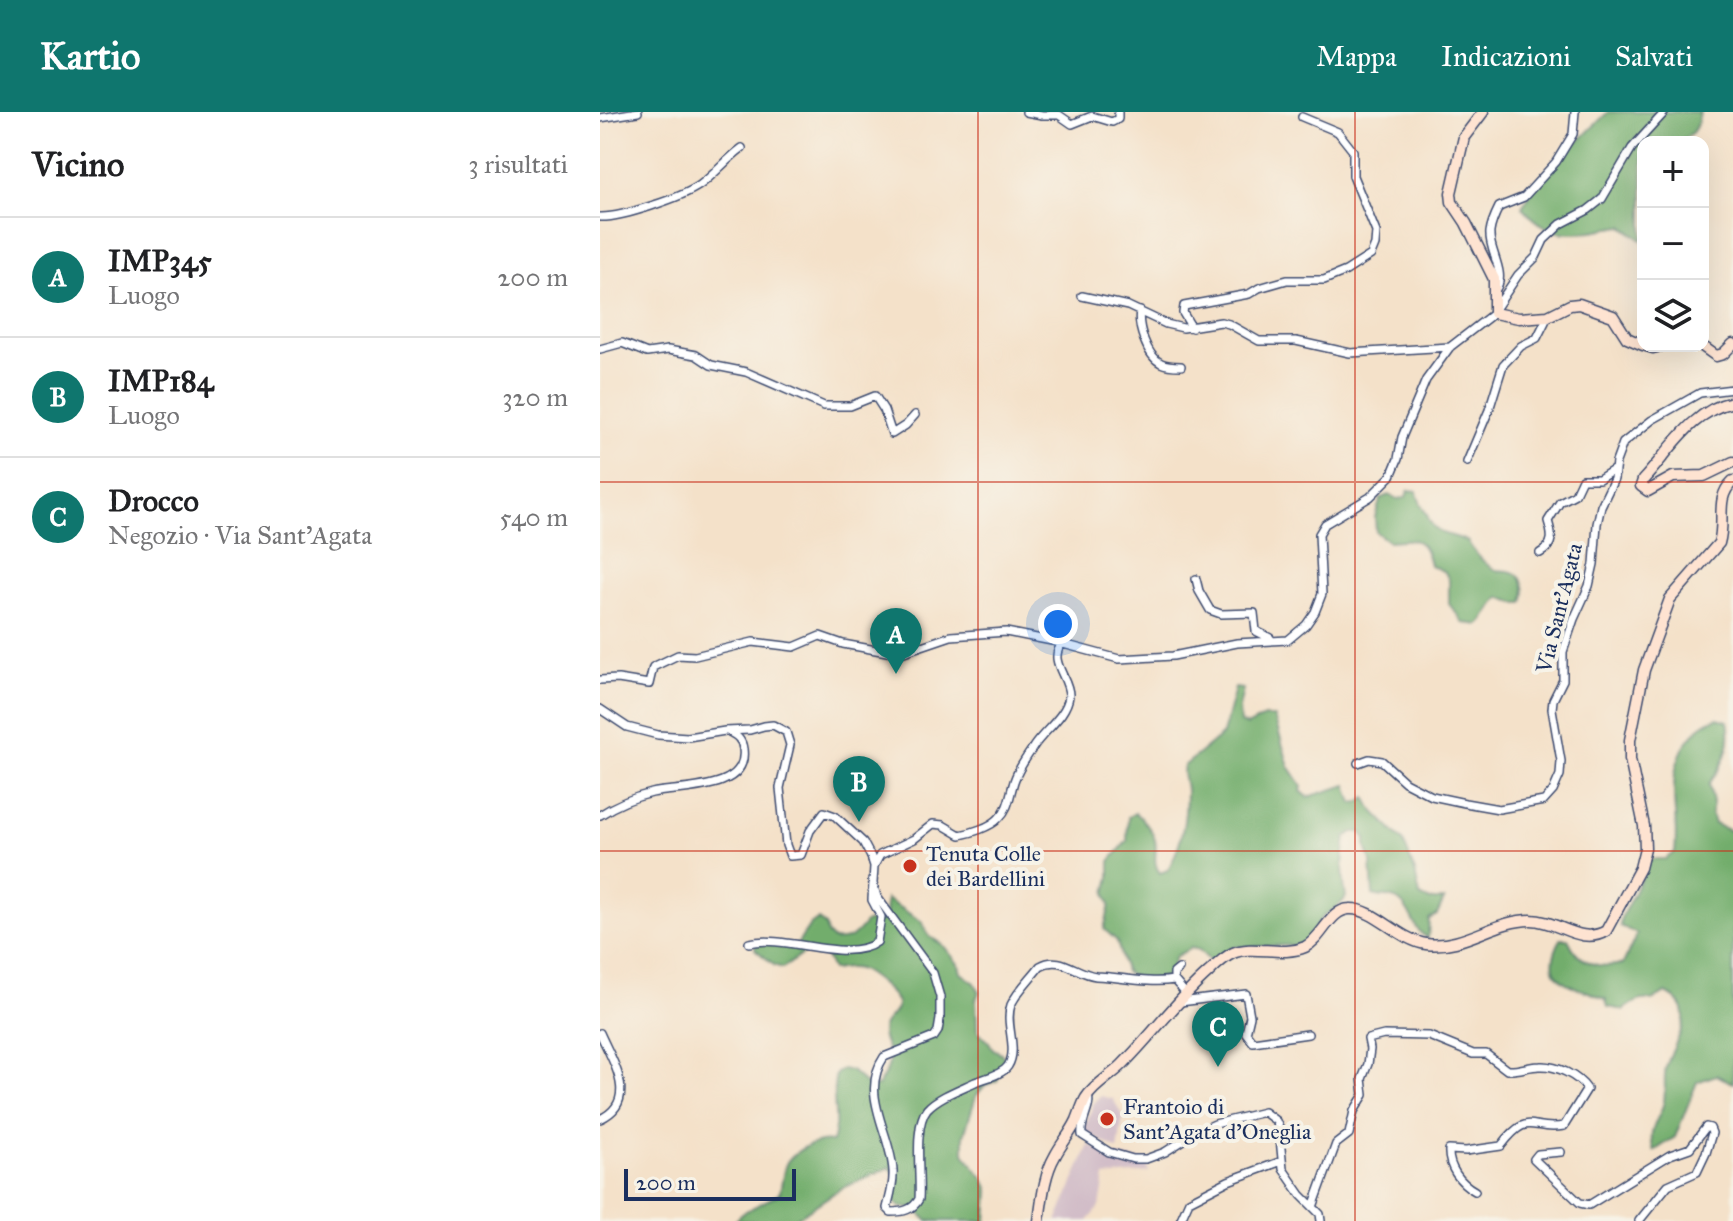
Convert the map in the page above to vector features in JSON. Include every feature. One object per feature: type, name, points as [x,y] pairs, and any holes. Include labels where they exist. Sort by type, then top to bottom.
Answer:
[{"type":"street","points":[[600,118],[638,112]]},
{"type":"street","points":[[1026,112],[1059,115],[1072,124],[1092,116],[1112,122],[1118,119],[1118,112]]},
{"type":"street","points":[[1483,112],[1464,137],[1452,202],[1473,235],[1494,279],[1494,311]]},
{"type":"street","points":[[1496,289],[1500,279],[1490,236],[1496,212],[1499,207],[1524,197],[1556,162],[1573,134],[1575,112]]},
{"type":"street","points":[[600,680],[618,679],[649,684],[653,667],[678,655],[706,654],[753,642],[794,647],[820,636],[843,644],[898,654],[951,636],[1006,632],[1096,655],[1130,659],[1181,655],[1237,643],[1288,640],[1315,612],[1322,594],[1319,534],[1325,524],[1363,502],[1391,476],[1406,427],[1426,380],[1450,347],[1494,311],[1518,275],[1536,257],[1544,240],[1561,224],[1602,199],[1632,148],[1665,112]]},
{"type":"street","points":[[1192,328],[1183,313],[1184,306],[1249,294],[1287,280],[1324,280],[1346,271],[1374,250],[1376,232],[1353,176],[1353,151],[1338,132],[1302,117]]},
{"type":"street","points":[[600,217],[641,210],[681,195],[699,186],[742,148]]},
{"type":"street","points":[[1082,296],[1128,306],[1173,326],[1192,328],[1221,322],[1239,328],[1259,341],[1296,341],[1350,353],[1450,347]]},
{"type":"street","points":[[1494,311],[1519,318],[1548,316],[1579,304],[1613,316],[1627,338],[1637,342]]},
{"type":"street","points":[[1140,311],[1141,329],[1154,357],[1166,365],[1181,366]]},
{"type":"street","points":[[1467,462],[1489,410],[1503,365],[1521,346],[1537,338],[1548,316]]},
{"type":"street","points":[[600,349],[622,343],[647,353],[668,350],[696,355],[711,365],[746,372],[824,406],[850,406],[875,396],[884,410],[892,434],[915,415]]},
{"type":"street","points":[[1709,351],[1716,356],[1723,354],[1733,344]]},
{"type":"street","name":"Via Sant'Agata","points":[[1358,763],[1369,759],[1382,761],[1405,782],[1432,796],[1499,809],[1544,801],[1553,791],[1560,775],[1561,761],[1552,709],[1563,680],[1563,652],[1589,586],[1601,506],[1614,479],[1623,443],[1652,420],[1700,393],[1733,389]]},
{"type":"street","points":[[1733,402],[1712,407],[1694,421],[1641,486],[1650,490],[1673,477],[1704,476],[1733,462]]},
{"type":"street","points":[[1540,553],[1551,543],[1552,531],[1548,521],[1560,502],[1575,494],[1582,479],[1599,479],[1615,469]]},
{"type":"street","points":[[1039,1221],[1050,1167],[1088,1096],[1126,1062],[1182,998],[1231,953],[1292,951],[1305,947],[1340,912],[1349,908],[1368,914],[1404,937],[1427,944],[1461,942],[1501,925],[1526,920],[1547,922],[1576,934],[1592,936],[1606,931],[1640,868],[1645,848],[1644,826],[1630,759],[1630,740],[1644,670],[1670,599],[1719,543],[1723,493],[1733,481]]},
{"type":"street","points":[[1196,579],[1210,610],[1221,614],[1254,613],[1256,631],[1272,640]]},
{"type":"street","points":[[749,943],[805,943],[854,951],[877,942],[881,917],[872,900],[872,880],[880,855],[914,839],[933,824],[943,825],[960,835],[998,820],[1009,805],[1016,776],[1069,699],[1067,682],[1057,664],[1057,651],[1062,644]]},
{"type":"street","points":[[600,709],[627,727],[658,735],[688,737],[773,725],[786,732],[790,745],[780,788],[790,856],[801,855],[810,831],[824,812],[835,816],[863,842],[874,866]]},
{"type":"street","points":[[600,815],[649,793],[709,785],[732,777],[740,766],[743,749],[738,737],[725,731]]},
{"type":"street","points":[[872,880],[877,897],[933,973],[940,997],[940,1019],[934,1037],[884,1057],[876,1076],[879,1123],[893,1171],[887,1208],[891,1212],[907,1210],[915,1206],[919,1199],[920,1139],[924,1113],[931,1105],[961,1088],[1001,1072],[1008,1065],[1011,1005],[1045,962],[1064,963],[1093,976],[1109,975],[1160,982],[1174,980]]},
{"type":"street","points":[[1179,969],[1174,973],[1174,980],[1182,998]]},
{"type":"street","points":[[1182,998],[1246,994],[1250,1016],[1246,1033],[1253,1042],[1308,1034]]},
{"type":"street","points":[[600,1033],[620,1077],[621,1090],[617,1107],[600,1119]]},
{"type":"street","points":[[1313,1207],[1336,1144],[1349,1134],[1354,1111],[1364,1095],[1362,1079],[1368,1064],[1368,1039],[1384,1035],[1429,1036],[1473,1054],[1486,1054],[1507,1070],[1550,1067],[1563,1070],[1585,1085],[1584,1096],[1564,1126],[1520,1125],[1511,1131],[1501,1146],[1449,1150],[1450,1162],[1462,1184],[1475,1191]]},
{"type":"street","points":[[1088,1096],[1090,1102],[1081,1126],[1082,1135],[1098,1146],[1139,1159],[1157,1156],[1215,1124],[1264,1112],[1276,1121],[1279,1128],[1283,1169],[1320,1214],[1321,1221]]},
{"type":"street","points":[[1561,1152],[1538,1154],[1534,1159],[1580,1203],[1591,1204],[1670,1155],[1690,1148],[1706,1127],[1710,1128],[1712,1133],[1697,1172],[1668,1185],[1639,1221]]},
{"type":"street","points":[[1180,1221],[1189,1201],[1228,1181],[1282,1161]]},
{"type":"shaded area","name":"Frantoio di Sant'Agata d'Oneglia","points":[[1101,1096],[1113,1099],[1123,1116],[1118,1150],[1084,1131],[1093,1104]]},
{"type":"shaded area","name":"Frantoio di Sant'Agata d'Oneglia","points":[[1089,1145],[1111,1155],[1147,1161],[1149,1172],[1105,1177],[1100,1207],[1088,1221],[1057,1221]]},
{"type":"green space","points":[[1608,112],[1700,112],[1688,136],[1637,136],[1637,236],[1623,226],[1580,233],[1546,227],[1522,207],[1539,180]]},
{"type":"green space","points":[[1409,490],[1417,491],[1431,523],[1439,532],[1468,542],[1492,568],[1518,575],[1525,593],[1523,603],[1500,597],[1480,625],[1464,623],[1449,604],[1449,580],[1445,572],[1430,565],[1420,543],[1388,541],[1376,532],[1375,517],[1381,498],[1389,495],[1397,499],[1405,498]]},
{"type":"green space","points":[[1235,688],[1243,689],[1240,723],[1247,726],[1264,717],[1274,717],[1289,766],[1302,786],[1301,791],[1308,797],[1347,785],[1353,803],[1366,797],[1374,812],[1403,841],[1420,896],[1428,900],[1444,900],[1437,915],[1429,919],[1428,938],[1419,931],[1399,901],[1373,895],[1366,838],[1361,832],[1353,832],[1346,837],[1345,844],[1343,875],[1346,897],[1324,916],[1303,943],[1233,947],[1212,963],[1199,950],[1191,948],[1176,956],[1165,977],[1141,979],[1125,972],[1117,941],[1104,929],[1110,905],[1106,893],[1110,861],[1127,841],[1128,817],[1135,813],[1154,836],[1157,869],[1160,873],[1168,870],[1177,851],[1184,821],[1184,766],[1223,734]]},
{"type":"green space","points":[[1718,718],[1728,721],[1728,747],[1709,784],[1714,824],[1733,832],[1733,1083],[1716,1075],[1697,1082],[1675,1137],[1654,1151],[1652,1132],[1664,1100],[1666,1068],[1682,1027],[1683,1008],[1666,993],[1623,1010],[1608,1007],[1606,999],[1563,981],[1553,966],[1561,939],[1568,939],[1578,954],[1590,963],[1605,966],[1623,964],[1637,934],[1620,926],[1621,918],[1651,859],[1665,859],[1675,852],[1674,781],[1680,754],[1697,730]]},
{"type":"green space","points":[[886,899],[921,921],[929,936],[943,945],[959,965],[961,973],[975,983],[979,991],[976,1000],[977,1030],[1006,1060],[997,1081],[985,1085],[976,1096],[964,1135],[964,1153],[989,1190],[987,1221],[928,1221],[915,1209],[900,1207],[894,1201],[896,1177],[890,1167],[840,1189],[792,1221],[734,1221],[746,1211],[779,1194],[785,1165],[791,1157],[814,1144],[832,1142],[836,1074],[842,1069],[851,1071],[870,1088],[878,1086],[889,1060],[882,1029],[897,1006],[888,991],[858,969],[832,970],[825,955],[809,953],[800,955],[782,968],[755,949],[756,941],[796,946],[811,924],[818,920],[825,925],[827,934],[833,940],[848,939],[866,922],[885,920]]},
{"type":"place","name":"IMP345","points":[[896,674]]},
{"type":"place","name":"IMP184","points":[[859,822]]},
{"type":"place","name":"Tenuta Colle dei Bardellini","points":[[910,866]]},
{"type":"place","name":"Drocco","points":[[1218,1067]]},
{"type":"place","name":"Frantoio di Sant'Agata d'Oneglia","points":[[1107,1119]]}]
